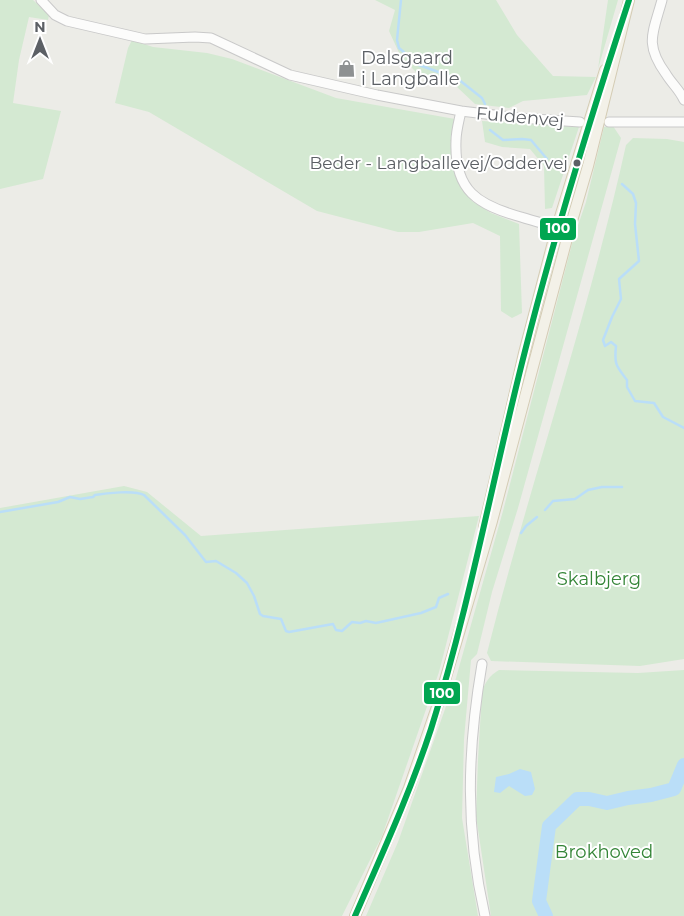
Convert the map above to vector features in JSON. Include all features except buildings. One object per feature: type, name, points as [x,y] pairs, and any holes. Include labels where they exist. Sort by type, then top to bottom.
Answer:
[{"type":"main road","points":[[465,609],[524,353],[557,227],[629,0]]},
{"type":"main road","points":[[355,916],[409,788],[438,704],[492,521],[588,166],[629,0]]},
{"type":"street","name":"Fuldenvej","points":[[41,0],[54,15],[67,21],[145,39],[211,38],[290,75],[377,95],[461,111],[520,118],[580,122]]},
{"type":"street","points":[[662,0],[651,40],[652,49],[658,64],[680,90],[684,100]]},
{"type":"street","points":[[461,111],[456,140],[456,159],[462,178],[470,192],[481,202],[500,211],[569,231]]},
{"type":"street","points":[[608,122],[684,122]]},
{"type":"street","points":[[482,664],[474,708],[470,755],[470,826],[479,890],[485,916]]},
{"type":"green space","points":[[0,0],[33,0],[49,15],[48,20],[29,17],[19,60],[13,103],[61,111],[43,179],[0,189]]},
{"type":"green space","points":[[375,0],[496,0],[517,35],[553,76],[596,77],[587,95],[523,101],[509,108],[475,104],[457,87],[417,73],[401,57],[389,31],[395,10]]},
{"type":"green space","points":[[608,0],[618,0],[598,69]]},
{"type":"green space","points":[[132,40],[153,47],[207,53],[232,59],[336,98],[455,119],[451,158],[460,182],[472,201],[491,213],[519,224],[522,313],[512,318],[501,311],[500,236],[473,223],[419,232],[398,232],[317,211],[149,112],[115,103],[128,48]]},
{"type":"green space","points":[[482,121],[579,127],[552,208],[545,209],[544,166],[530,149],[502,147],[485,142]]},
{"type":"green space","points":[[613,126],[621,138],[518,508],[492,592],[477,654],[471,660],[464,739],[462,818],[478,916],[366,916],[398,842],[456,678],[503,511],[573,240],[586,202],[604,127]]},
{"type":"green space","name":"Skalbjerg","points":[[633,138],[667,139],[684,142],[684,659],[640,666],[491,661],[487,653],[504,589],[577,336],[626,145]]},
{"type":"green space","points":[[124,486],[147,492],[201,536],[479,516],[439,672],[382,836],[342,916],[0,916],[0,508]]},
{"type":"green space","name":"Brokhoved","points":[[499,670],[638,673],[684,670],[684,916],[491,916],[476,816],[482,693],[488,680]]},
{"type":"water","points":[[520,769],[531,772],[535,789],[532,795],[525,796],[509,786],[500,793],[494,792],[496,777]]},
{"type":"waterway","points":[[401,0],[397,40],[399,48],[419,65],[458,79],[482,98],[485,104]]},
{"type":"waterway","points":[[490,130],[503,140],[531,140],[547,159]]},
{"type":"waterway","points":[[622,184],[633,194],[636,203],[635,224],[639,261],[619,279],[621,299],[603,340],[605,346],[611,342],[616,346],[615,357],[617,364],[627,380],[627,387],[635,401],[654,403],[663,417],[684,428]]},
{"type":"waterway","points":[[545,510],[553,501],[575,499],[588,490],[602,487],[622,487]]},
{"type":"waterway","points":[[0,512],[58,502],[70,497],[80,499],[106,493],[140,493],[185,535],[206,562],[216,561],[236,573],[247,583],[260,614],[281,619],[286,631],[289,632],[333,624],[336,630],[342,631],[352,622],[360,623],[366,621],[376,623],[421,613],[436,607],[439,598],[448,594]]},
{"type":"waterway","points":[[521,533],[537,517]]},
{"type":"waterway","points":[[546,916],[539,901],[549,826],[577,799],[589,799],[607,803],[674,789],[684,765]]},
{"type":"transit line","name":"100","points":[[355,916],[405,800],[431,729],[458,635],[513,398],[549,262],[574,174],[629,0]]},
{"type":"place","name":"Dalsgaard i Langballe","points":[[347,68]]},
{"type":"place","name":"Beder - Langballevej/Oddervej","points":[[577,163]]}]
